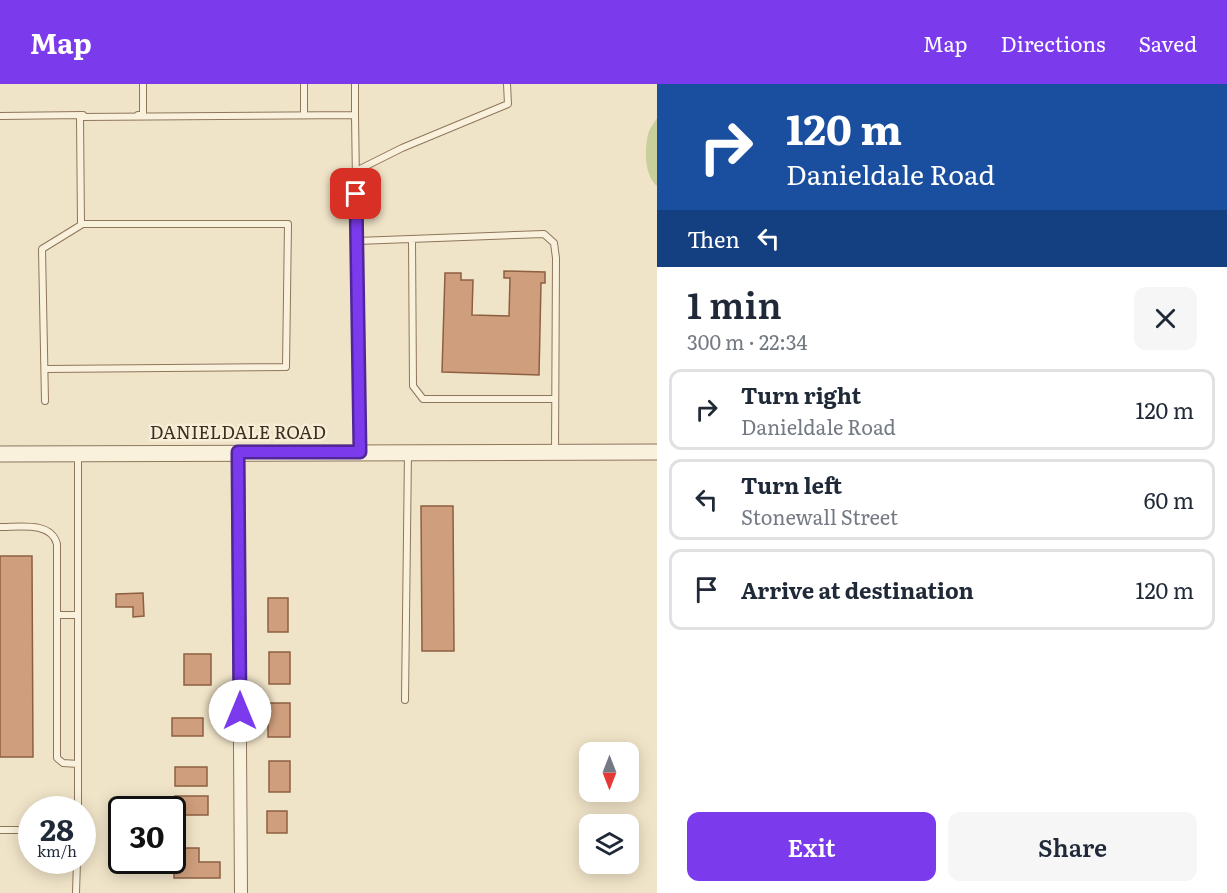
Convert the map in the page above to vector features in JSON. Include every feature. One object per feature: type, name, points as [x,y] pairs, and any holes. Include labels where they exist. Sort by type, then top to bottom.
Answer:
[{"type":"street","points":[[238,452],[241,893]]},
{"type":"street","name":"DANIELDALE ROAD","points":[[0,454],[657,452]]},
{"type":"lane","points":[[143,84],[143,115]]},
{"type":"lane","points":[[304,84],[304,115]]},
{"type":"lane","points":[[355,84],[360,452]]},
{"type":"lane","points":[[356,171],[402,148],[508,104],[507,84]]},
{"type":"lane","points":[[81,224],[80,117],[143,115]]},
{"type":"lane","points":[[0,116],[355,115]]},
{"type":"lane","points":[[45,369],[286,367],[288,224],[81,224],[42,249],[45,401]]},
{"type":"lane","points":[[357,242],[544,234],[554,243],[556,258],[555,452]]},
{"type":"lane","points":[[412,239],[413,386],[423,399],[555,399]]},
{"type":"lane","points":[[405,700],[408,452]]},
{"type":"lane","points":[[78,454],[78,796]]},
{"type":"lane","points":[[0,527],[36,527],[48,530],[55,535],[57,544],[57,758],[63,763],[78,764]]},
{"type":"lane","points":[[57,615],[78,615]]},
{"type":"lane","points":[[0,830],[18,830]]},
{"type":"lane","points":[[76,893],[77,874]]},
{"type":"green space","points":[[657,118],[657,186],[650,176],[646,156],[650,128]]},
{"type":"building","points":[[504,271],[545,272],[545,283],[541,283],[539,375],[442,372],[445,273],[461,273],[461,280],[473,280],[472,315],[509,316],[510,278],[504,278]]},
{"type":"building","points":[[421,506],[453,506],[454,651],[422,651]]},
{"type":"building","points":[[0,556],[32,556],[33,757],[0,757]]},
{"type":"building","points":[[143,593],[144,616],[133,617],[133,607],[116,607],[116,594]]},
{"type":"building","points":[[268,598],[288,598],[288,632],[268,632]]},
{"type":"building","points":[[269,652],[290,652],[290,684],[269,684]]},
{"type":"building","points":[[184,654],[211,654],[211,685],[184,685]]},
{"type":"building","points":[[268,703],[290,703],[290,737],[268,737]]},
{"type":"building","points":[[172,718],[203,718],[203,736],[172,736]]},
{"type":"building","points":[[269,761],[290,761],[290,792],[269,792]]},
{"type":"building","points":[[175,767],[207,767],[207,786],[175,786]]},
{"type":"building","points":[[186,796],[208,796],[208,815],[186,815]]},
{"type":"building","points":[[267,811],[287,811],[287,833],[267,833]]},
{"type":"building","points":[[186,848],[199,848],[199,862],[220,862],[220,878],[174,878],[174,874],[186,874]]},
{"type":"route","points":[[240,711],[238,452],[360,452],[356,194]]}]
